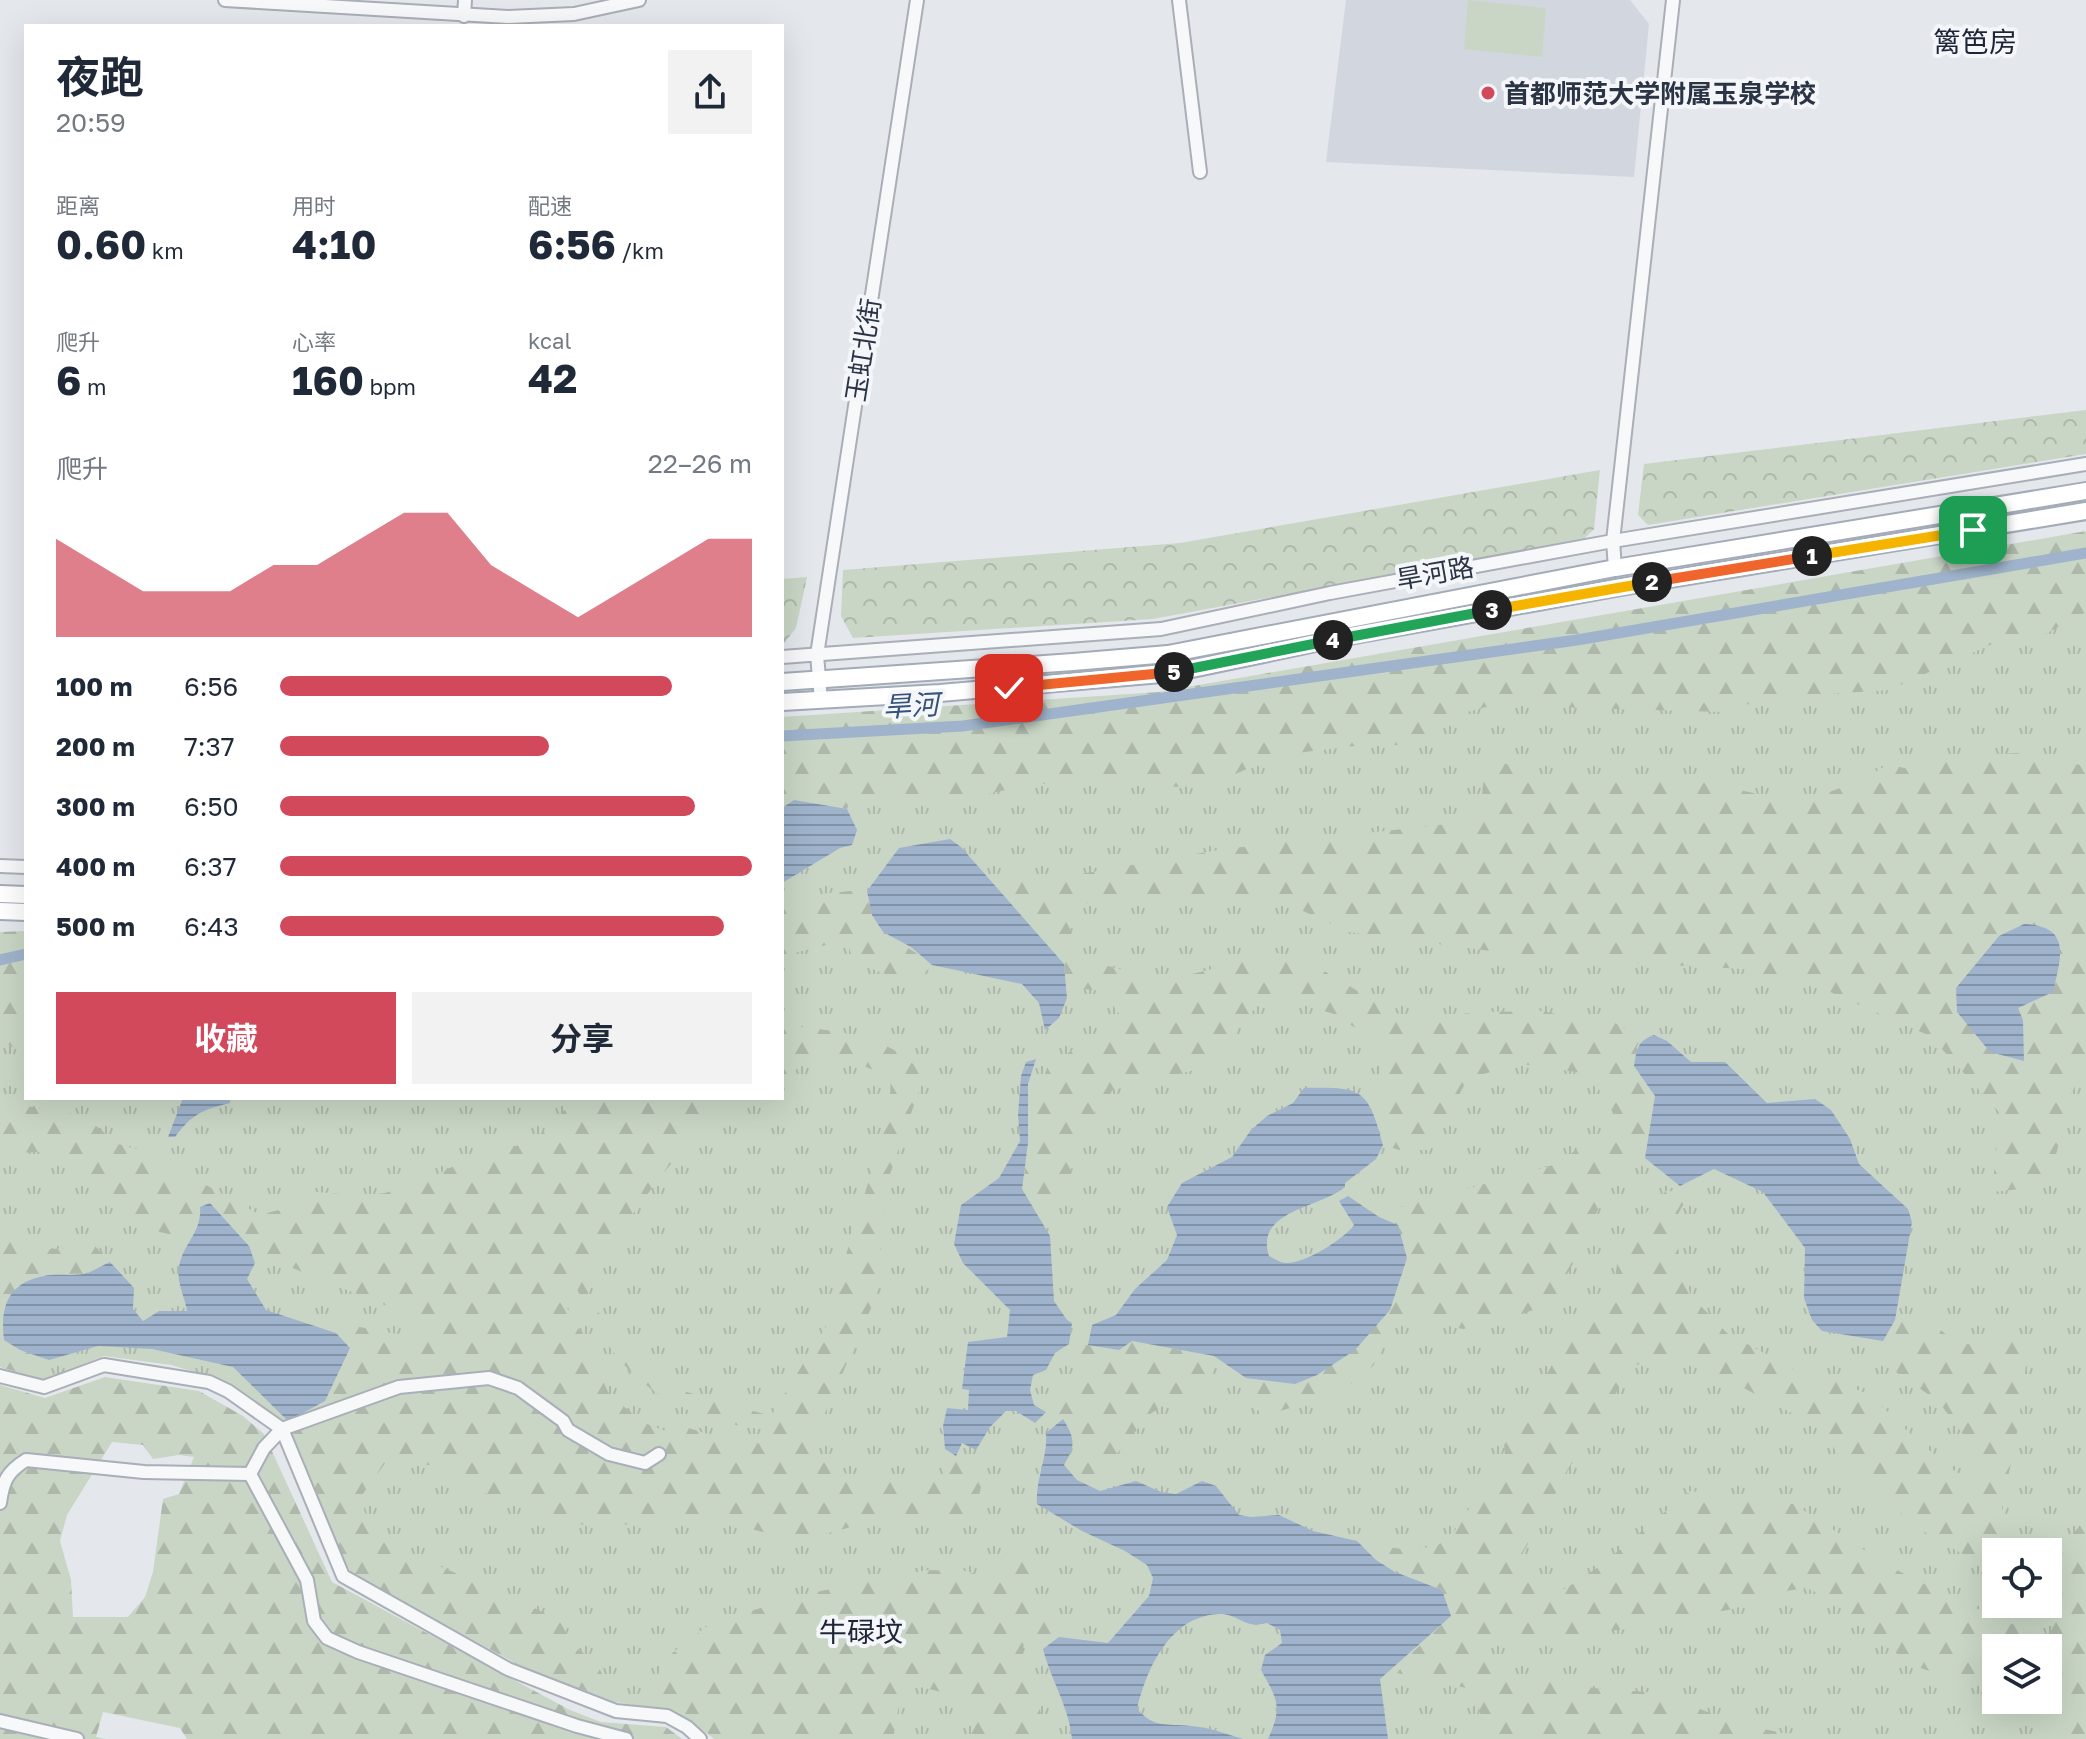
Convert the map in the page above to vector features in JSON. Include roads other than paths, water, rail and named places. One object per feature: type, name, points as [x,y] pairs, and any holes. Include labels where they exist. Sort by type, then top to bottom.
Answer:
[{"type":"main road","name":"旱河路","points":[[784,682],[1168,654],[1524,584],[2086,491]]},
{"type":"main road","name":"旱河路","points":[[784,702],[940,693],[1173,673],[1527,604],[2086,511]]},
{"type":"main road","points":[[1711,552],[1713,572]]},
{"type":"main road","points":[[1524,584],[1527,604]]},
{"type":"main road","points":[[0,894],[24,895]]},
{"type":"main road","points":[[0,911],[24,912]]},
{"type":"street","points":[[225,0],[464,16],[574,14],[639,0]]},
{"type":"street","points":[[464,16],[465,0]]},
{"type":"street","name":"玉虹北街","points":[[821,700],[817,655],[917,0]]},
{"type":"street","points":[[1179,0],[1200,172]]},
{"type":"street","points":[[1615,568],[1613,541],[1673,0]]},
{"type":"street","name":"旱河路","points":[[784,657],[1161,629],[1330,593],[1613,541],[2086,464]]},
{"type":"street","points":[[0,866],[24,867]]},
{"type":"street","points":[[0,1376],[44,1387],[104,1365],[209,1382],[228,1391],[282,1429],[343,1576],[508,1669],[616,1711],[667,1716],[687,1727],[700,1739]]},
{"type":"street","points":[[250,1474],[264,1448],[282,1429],[399,1387],[489,1378],[518,1388],[563,1421],[568,1430],[609,1454],[645,1463],[659,1454]]},
{"type":"street","points":[[0,1503],[3,1482],[12,1469],[26,1460],[144,1472],[250,1474]]},
{"type":"street","points":[[250,1474],[307,1580],[314,1621],[327,1638],[402,1667],[577,1726],[626,1739]]},
{"type":"street","points":[[0,1721],[77,1739]]},
{"type":"water","points":[[794,800],[847,809],[857,830],[852,845],[840,848],[784,882],[784,807]]},
{"type":"water","points":[[950,839],[961,847],[1064,964],[1067,998],[1059,1018],[1045,1030],[1039,1003],[1022,984],[932,965],[911,947],[883,932],[872,915],[867,891],[899,848]]},
{"type":"water","points":[[2024,924],[2050,931],[2060,946],[2060,956],[2053,992],[2018,1008],[2023,1020],[2024,1061],[1990,1052],[1957,1012],[1956,988],[1999,936]]},
{"type":"water","points":[[1654,1035],[1667,1041],[1691,1062],[1725,1062],[1767,1103],[1815,1099],[1831,1110],[1850,1139],[1859,1164],[1908,1209],[1912,1222],[1895,1320],[1883,1341],[1822,1331],[1812,1320],[1804,1298],[1805,1248],[1763,1192],[1714,1169],[1680,1186],[1645,1158],[1655,1096],[1634,1066],[1639,1046]]},
{"type":"water","points":[[1036,1059],[1028,1084],[1028,1143],[1022,1189],[1050,1236],[1054,1301],[1072,1323],[1069,1344],[1055,1353],[1046,1370],[1033,1375],[1030,1390],[1034,1405],[1046,1412],[1035,1423],[1016,1411],[1006,1411],[990,1427],[976,1450],[962,1443],[956,1456],[945,1449],[943,1426],[947,1408],[968,1410],[969,1390],[962,1389],[968,1342],[1007,1337],[1010,1310],[963,1263],[954,1244],[961,1205],[999,1178],[1020,1141],[1021,1076],[1026,1062]]},
{"type":"water","points":[[1304,1088],[1339,1088],[1360,1095],[1372,1112],[1383,1145],[1376,1159],[1345,1183],[1345,1187],[1280,1219],[1271,1229],[1267,1241],[1269,1256],[1282,1262],[1295,1262],[1323,1250],[1341,1237],[1354,1225],[1339,1201],[1348,1196],[1379,1217],[1398,1225],[1407,1258],[1390,1310],[1355,1350],[1317,1375],[1295,1384],[1246,1378],[1214,1356],[1132,1341],[1119,1350],[1088,1345],[1092,1325],[1116,1315],[1135,1289],[1167,1260],[1177,1235],[1167,1207],[1182,1183],[1232,1157],[1251,1130],[1267,1116],[1293,1103]]},
{"type":"water","points":[[182,1100],[230,1100],[230,1103],[198,1114],[175,1137],[168,1137]]},
{"type":"water","points":[[210,1203],[249,1246],[255,1263],[247,1279],[266,1310],[336,1333],[350,1348],[325,1401],[288,1421],[233,1367],[152,1349],[98,1346],[49,1360],[20,1350],[4,1340],[5,1307],[14,1290],[22,1284],[44,1276],[88,1273],[110,1262],[134,1288],[133,1309],[143,1321],[159,1311],[187,1311],[179,1267],[198,1224],[200,1207]]},
{"type":"water","points":[[1063,1419],[1072,1442],[1064,1465],[1077,1480],[1100,1491],[1136,1481],[1161,1492],[1176,1494],[1202,1481],[1216,1486],[1239,1515],[1279,1515],[1313,1531],[1357,1541],[1376,1560],[1395,1572],[1442,1590],[1451,1616],[1380,1679],[1388,1739],[1268,1739],[1277,1710],[1271,1688],[1261,1670],[1265,1655],[1282,1643],[1280,1630],[1267,1623],[1246,1623],[1220,1614],[1188,1623],[1175,1633],[1147,1677],[1137,1709],[1155,1722],[1204,1728],[1243,1739],[1072,1739],[1043,1649],[1059,1637],[1108,1643],[1149,1596],[1153,1578],[1147,1565],[1037,1504],[1046,1433]]},
{"type":"waterway","name":"旱河","points":[[784,736],[963,726],[1577,640],[2086,553]]},
{"type":"waterway","name":"旱河","points":[[0,960],[24,954]]},
{"type":"place","name":"首都师范大学附属玉泉学校","points":[[1488,93]]},
{"type":"district","name":"篱笆房","points":[[1975,41]]},
{"type":"district","name":"牛碌坟","points":[[861,1631]]}]
